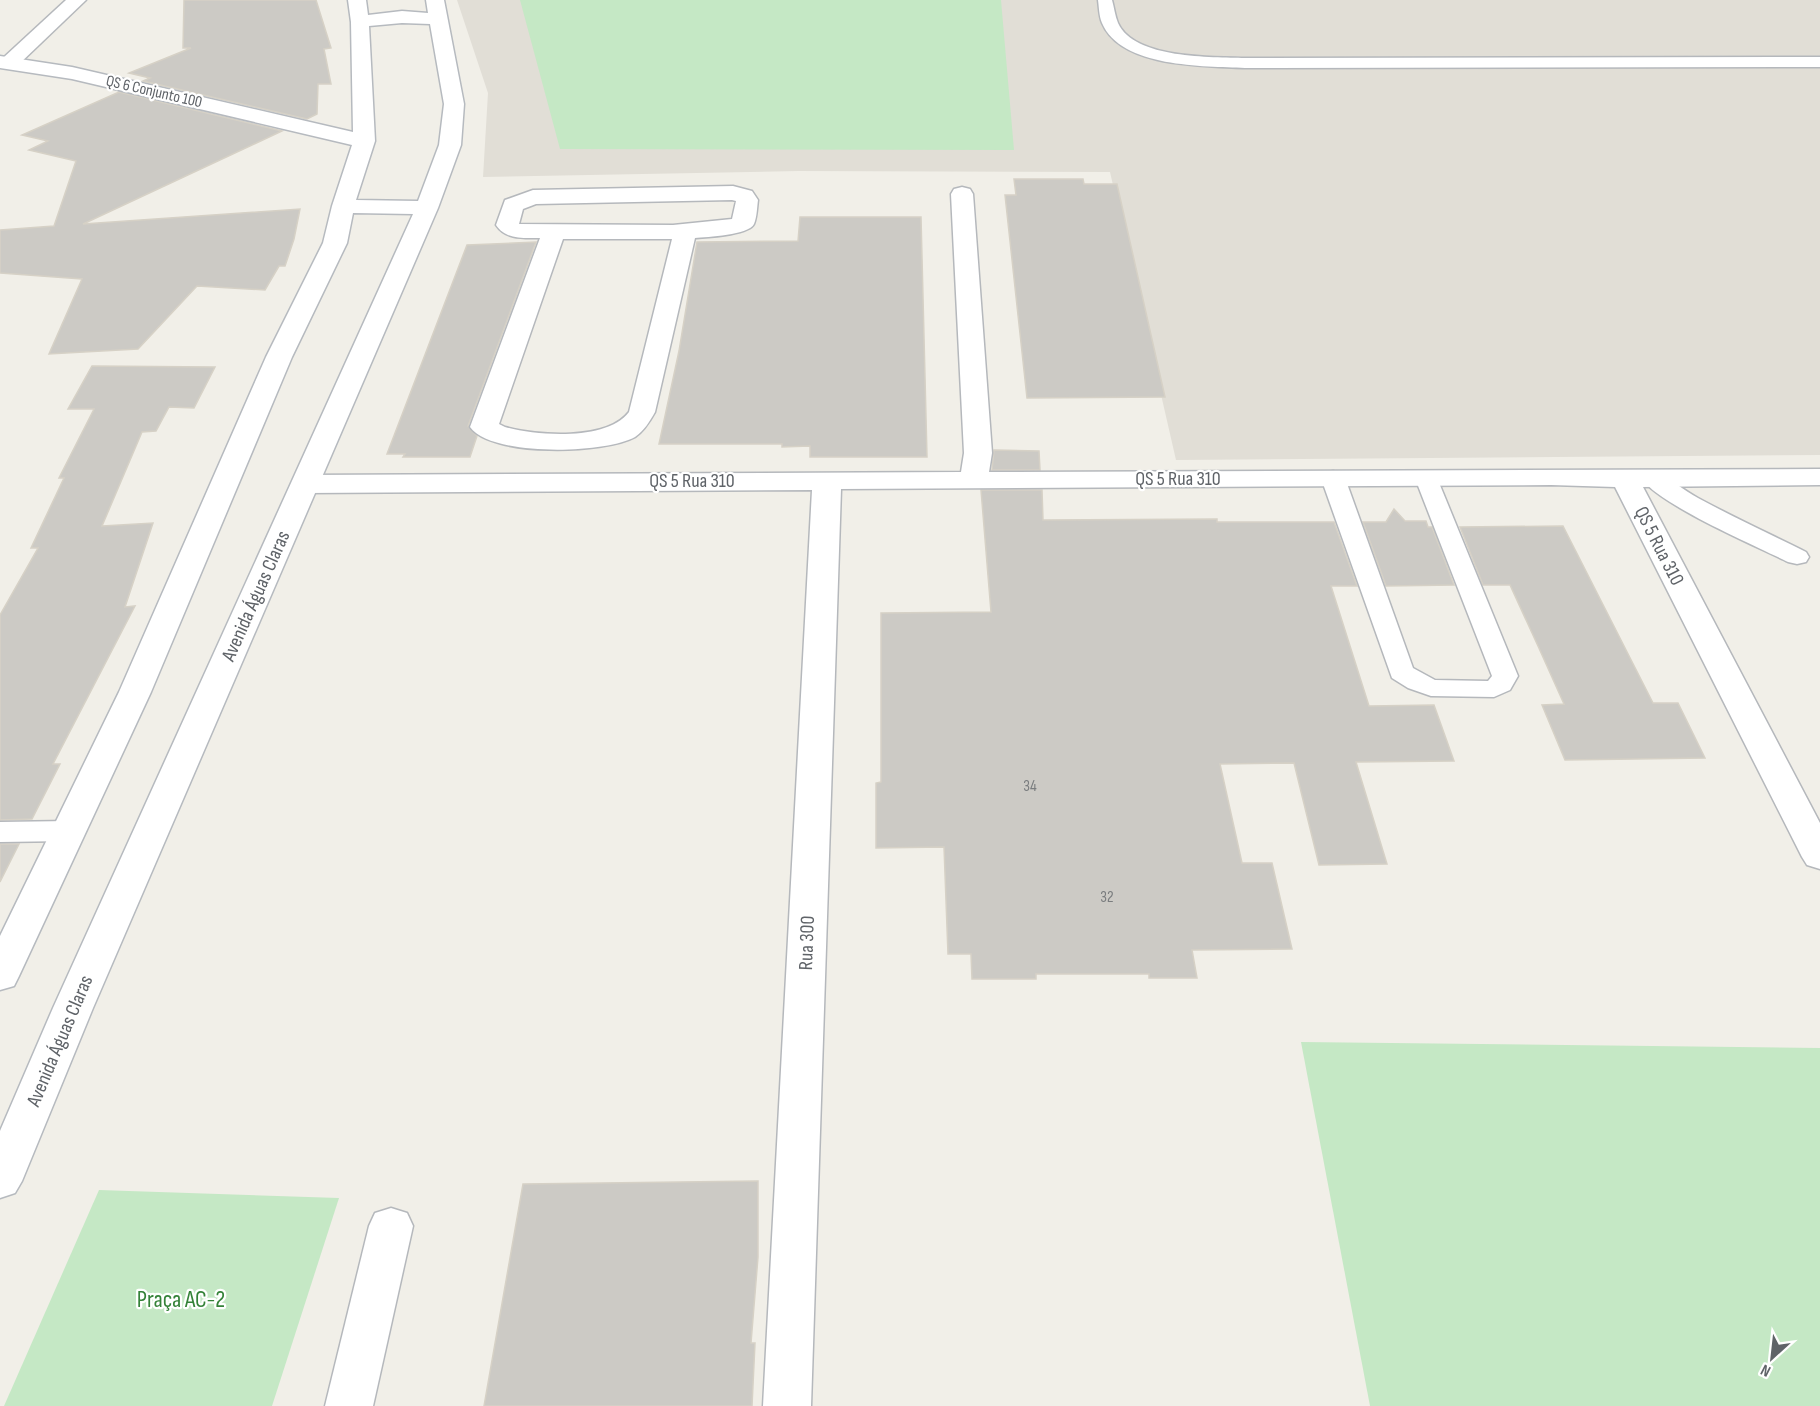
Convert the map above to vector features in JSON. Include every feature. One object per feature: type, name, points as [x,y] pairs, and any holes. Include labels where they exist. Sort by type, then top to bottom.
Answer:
[{"type":"street","points":[[5,62],[77,0]]},
{"type":"street","points":[[0,976],[135,692],[279,357],[335,243],[363,131],[360,22],[357,0]]},
{"type":"street","name":"Avenida Águas Claras","points":[[0,1181],[83,986],[427,208],[450,144],[454,104],[435,0]]},
{"type":"street","points":[[360,22],[402,17],[440,20]]},
{"type":"street","name":"QS 6 Conjunto 100","points":[[5,62],[83,76],[307,128],[363,131]]},
{"type":"street","points":[[733,193],[744,196],[747,200],[743,223],[716,231],[554,231],[511,229],[507,225],[513,205],[524,199],[545,197],[733,193]]},
{"type":"street","points":[[962,194],[978,453],[973,481]]},
{"type":"street","points":[[343,206],[427,208]]},
{"type":"street","points":[[554,231],[484,427],[495,434],[546,441],[581,441],[615,436],[626,431],[642,412],[686,232]]},
{"type":"street","points":[[536,482],[546,441]]},
{"type":"street","points":[[571,481],[581,441]]},
{"type":"street","points":[[1625,479],[1820,477]]},
{"type":"street","name":"QS 5 Rua 310","points":[[306,484],[1333,478],[1625,479],[1820,858]]},
{"type":"street","name":"Rua 300","points":[[787,1406],[827,481]]},
{"type":"street","points":[[349,1406],[391,1226]]},
{"type":"lane","points":[[1105,0],[1111,24],[1121,37],[1134,46],[1150,53],[1197,60],[1245,63],[1820,62]]},
{"type":"lane","points":[[1333,478],[1401,672],[1431,688],[1494,689],[1502,684],[1505,676],[1427,478]]},
{"type":"lane","points":[[1654,479],[1665,489],[1690,503],[1797,557]]},
{"type":"lane","points":[[0,832],[69,831]]},
{"type":"shaded area","points":[[457,0],[1820,0],[1820,455],[1176,460],[1110,172],[798,171],[483,177],[488,93]]},
{"type":"green space","points":[[520,0],[1001,0],[1014,150],[560,149]]},
{"type":"green space","points":[[1301,1042],[1820,1048],[1820,1406],[1370,1406]]},
{"type":"green space","name":"Praça AC-2","points":[[99,1190],[339,1198],[272,1406],[4,1406]]},
{"type":"building","points":[[184,0],[316,0],[331,48],[324,49],[331,84],[318,84],[317,114],[307,119],[143,81],[150,78],[129,73],[191,48],[183,48]]},
{"type":"building","points":[[119,92],[282,131],[83,224],[300,209],[294,239],[285,266],[279,266],[265,290],[197,286],[138,349],[49,354],[82,279],[0,273],[0,230],[54,226],[76,161],[29,150],[48,141],[22,135]]},
{"type":"building","points":[[1014,179],[1083,179],[1084,184],[1117,184],[1165,397],[1027,398],[1005,195],[1016,195]]},
{"type":"building","points":[[800,217],[921,217],[927,457],[810,457],[810,446],[782,447],[782,444],[659,444],[679,351],[697,242],[798,241]]},
{"type":"building","points":[[536,242],[468,426],[477,436],[470,457],[403,457],[405,454],[387,454],[467,245]]},
{"type":"building","points":[[92,366],[215,367],[194,408],[169,407],[156,431],[142,432],[102,526],[153,523],[125,607],[135,606],[53,764],[60,764],[32,819],[0,820],[0,615],[38,548],[31,548],[64,478],[59,478],[94,409],[68,409]]},
{"type":"building","points":[[994,450],[1039,451],[1040,470],[992,470]]},
{"type":"building","points":[[981,490],[1042,490],[1043,520],[1217,519],[1217,522],[1334,522],[1357,586],[1331,586],[1369,706],[1434,705],[1454,761],[1356,762],[1387,864],[1319,865],[1294,763],[1220,764],[1242,863],[1272,863],[1292,949],[1192,950],[1197,978],[1149,978],[1149,974],[1036,974],[1036,979],[972,979],[971,954],[948,954],[944,847],[876,848],[876,783],[881,782],[881,613],[991,612]]},
{"type":"building","points":[[1394,509],[1405,521],[1426,521],[1428,527],[1432,527],[1454,585],[1386,586],[1363,522],[1386,522]]},
{"type":"building","points":[[1563,526],[1653,703],[1678,703],[1705,758],[1565,760],[1542,705],[1564,704],[1538,646],[1510,585],[1483,585],[1460,527]]},
{"type":"building","points":[[0,844],[19,844],[0,882]]},
{"type":"building","points":[[758,1181],[758,1257],[751,1343],[755,1343],[752,1406],[484,1406],[523,1184]]}]
